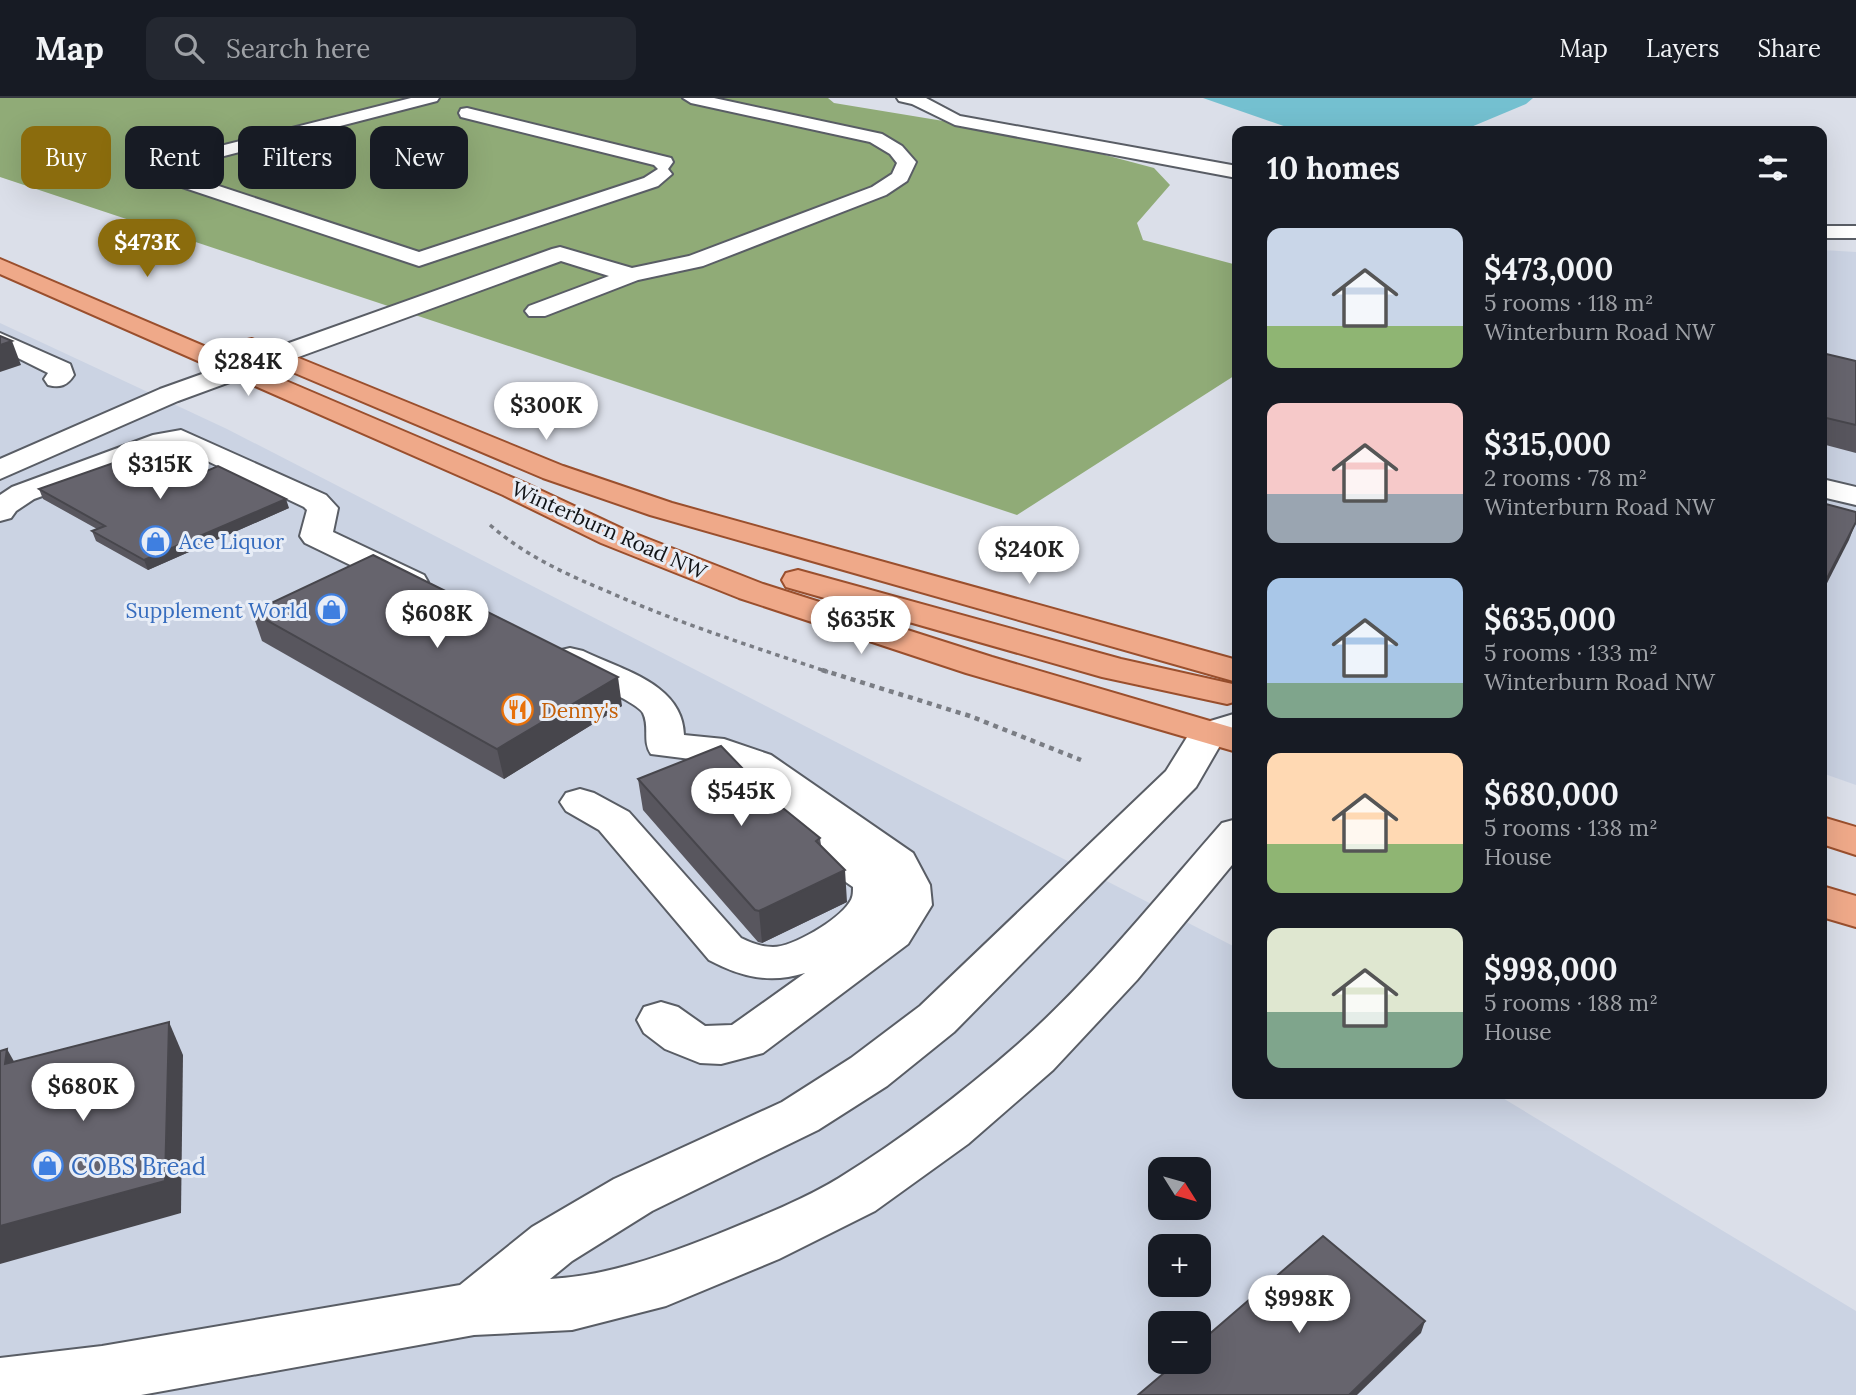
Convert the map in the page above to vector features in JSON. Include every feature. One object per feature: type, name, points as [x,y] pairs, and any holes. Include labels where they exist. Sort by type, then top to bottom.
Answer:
[{"type":"main road","points":[[0,243],[63,269]]},
{"type":"main road","name":"Winterburn Road NW","points":[[0,267],[241,369],[514,489],[612,536],[751,591],[979,666],[1227,733]]},
{"type":"main road","name":"Winterburn Road NW","points":[[227,335],[553,472],[661,509],[1232,670]]},
{"type":"main road","points":[[612,536],[747,566],[1115,669],[1232,692]]},
{"type":"main road","points":[[1827,832],[1856,841]]},
{"type":"main road","points":[[1827,903],[1856,912]]},
{"type":"street","points":[[431,98],[160,167],[159,173],[419,259],[651,182],[663,169],[664,162],[467,113],[500,104]]},
{"type":"street","points":[[537,311],[631,275],[695,261],[879,191],[900,177],[907,162],[896,150],[876,138],[691,98]]},
{"type":"street","points":[[725,105],[761,98]]},
{"type":"street","points":[[905,98],[917,100],[955,120],[1016,134],[1232,171]]},
{"type":"street","points":[[1827,232],[1856,232]]},
{"type":"street","points":[[494,234],[631,275]]},
{"type":"street","points":[[0,470],[124,414],[560,254]]},
{"type":"street","points":[[0,340],[61,369],[61,375],[57,379]]},
{"type":"street","points":[[0,512],[13,498],[23,493],[163,441],[181,438],[315,501],[323,508],[316,536],[441,596]]},
{"type":"street","points":[[1827,489],[1856,496]]},
{"type":"street","points":[[540,645],[652,699],[661,707],[666,718],[665,746],[719,749],[742,755],[775,776],[898,863],[908,885],[910,905],[892,933],[746,1040],[723,1047],[705,1047],[680,1037],[661,1020]]},
{"type":"street","points":[[474,1310],[552,1244],[633,1195],[800,1116],[869,1072],[937,1019],[1227,733]]},
{"type":"street","points":[[580,802],[614,821],[725,949],[744,961],[763,964],[784,962],[817,952],[861,920],[872,907],[876,894],[874,881],[829,850],[784,807],[775,776]]},
{"type":"street","points":[[0,1385],[102,1374],[474,1310],[572,1304],[666,1281],[760,1242],[856,1195],[950,1129],[1036,1057],[1121,968],[1232,838]]},
{"type":"shaded area","points":[[1827,250],[1856,252],[1856,785],[1827,775]]},
{"type":"shaded area","points":[[0,323],[227,429],[1232,945],[1232,1099],[1504,1099],[1856,1311],[1856,1395],[0,1395]]},
{"type":"green space","points":[[0,98],[828,98],[834,103],[998,130],[1154,168],[1170,185],[1137,223],[1143,240],[1232,264],[1232,377],[1017,515],[36,189],[111,189],[111,126],[21,126],[21,184],[0,177]]},
{"type":"water","points":[[1203,98],[1533,98],[1526,104],[1473,126],[1284,126]]},
{"type":"building","points":[[0,336],[12,341],[0,345]]},
{"type":"building","points":[[1827,354],[1856,361],[1856,425],[1827,418]]},
{"type":"building","points":[[159,447],[207,471],[218,466],[286,499],[144,560],[92,531],[105,526],[39,489]]},
{"type":"building","points":[[1827,504],[1856,512],[1856,522],[1827,578]]},
{"type":"building","points":[[373,555],[618,677],[497,749],[252,612]]},
{"type":"building","points":[[721,746],[773,800],[820,838],[816,841],[845,870],[759,911],[755,910],[638,779]]},
{"type":"building","points":[[169,1022],[165,1181],[0,1226],[0,1051],[7,1049],[5,1064]]},
{"type":"building","points":[[1323,1236],[1425,1321],[1349,1395],[1138,1395],[1163,1374],[1211,1374],[1211,1333]]},
{"type":"place","name":"Ace Liquor","points":[[156,541]]},
{"type":"place","name":"Supplement World","points":[[331,610]]},
{"type":"place","name":"Denny's","points":[[518,710]]},
{"type":"place","name":"COBS Bread","points":[[48,1166]]}]
